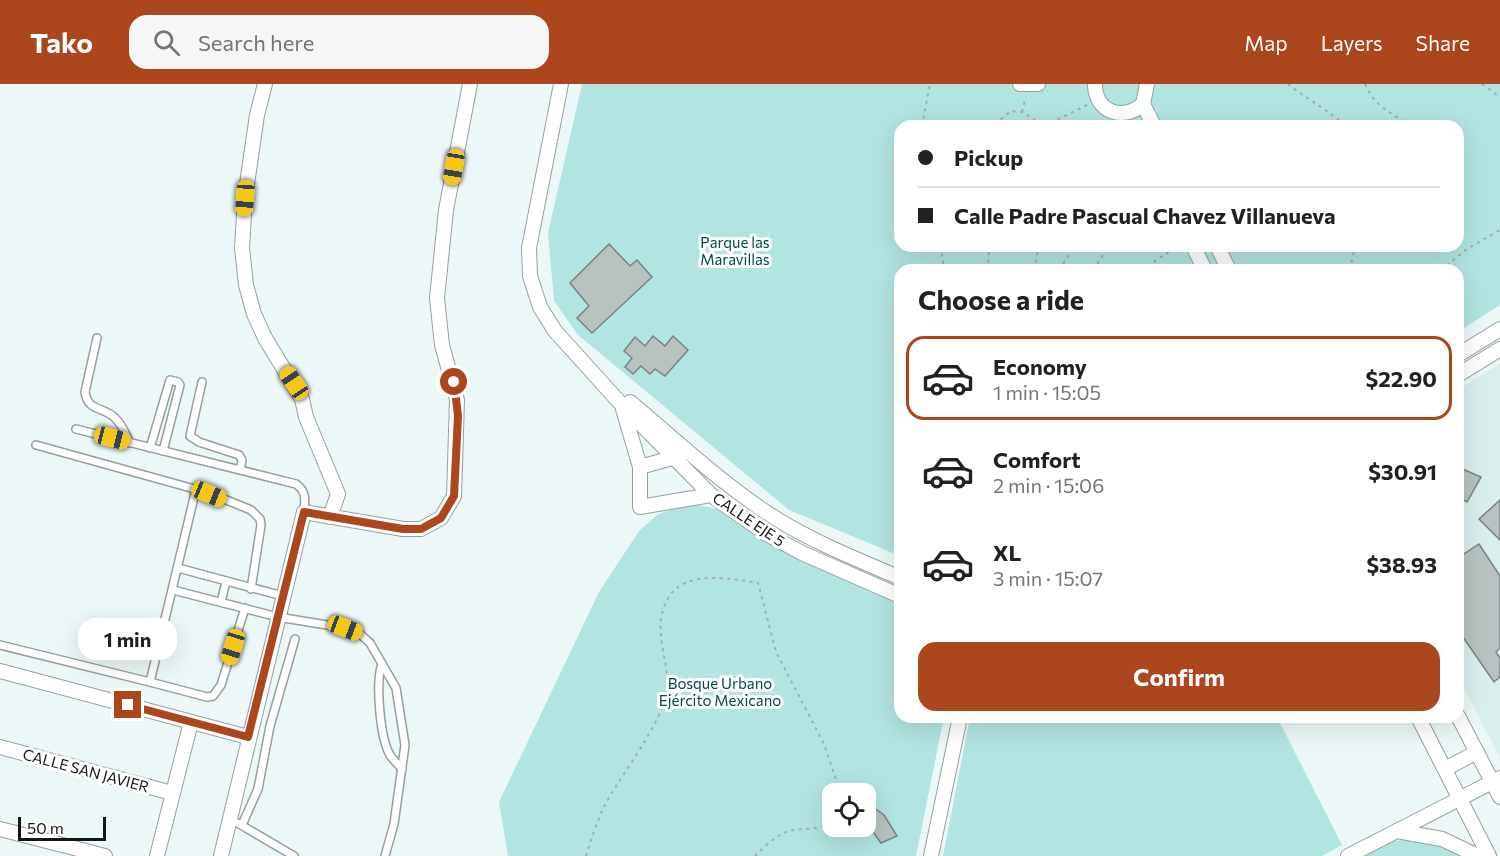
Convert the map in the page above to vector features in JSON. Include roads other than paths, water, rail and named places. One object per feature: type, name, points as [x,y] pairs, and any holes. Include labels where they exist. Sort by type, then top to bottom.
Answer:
[{"type":"street","points":[[265,84],[257,115],[245,198],[242,248],[246,285],[254,314],[265,338],[302,399],[306,417],[338,494],[330,517]]},
{"type":"street","points":[[220,856],[304,512],[403,529],[421,529],[441,518],[454,496],[457,400],[440,335],[437,298],[446,210],[470,84]]},
{"type":"street","points":[[561,84],[529,248],[530,276],[540,307],[555,331],[624,402],[640,467],[640,507],[711,495]]},
{"type":"street","points":[[1095,84],[1098,100],[1110,112],[1131,120],[1143,104],[1147,84]]},
{"type":"street","points":[[1143,104],[1151,120]]},
{"type":"street","points":[[1464,351],[1500,329]]},
{"type":"street","points":[[1464,371],[1500,349]]},
{"type":"street","name":"CALLE EJE 5","points":[[624,402],[692,453],[753,504],[781,522],[813,540],[894,575]]},
{"type":"street","name":"CALLE EJE 5","points":[[624,402],[711,495],[765,533],[802,554],[894,594]]},
{"type":"street","points":[[640,467],[692,453]]},
{"type":"street","points":[[0,671],[248,737]]},
{"type":"street","points":[[157,856],[191,722]]},
{"type":"street","points":[[931,856],[959,723]]},
{"type":"street","points":[[1421,723],[1489,856]]},
{"type":"street","points":[[1462,723],[1496,780],[1500,797]]},
{"type":"street","name":"CALLE SAN JAVIER","points":[[0,747],[172,793]]},
{"type":"street","points":[[1445,769],[1478,752]]},
{"type":"street","points":[[1348,856],[1496,780]]},
{"type":"street","points":[[0,829],[105,856]]},
{"type":"street","points":[[1397,831],[1442,839],[1478,856]]},
{"type":"lane","points":[[97,338],[85,392],[86,402],[90,406],[105,410],[116,418],[130,442]]},
{"type":"lane","points":[[150,448],[170,380],[178,382],[180,385],[163,452]]},
{"type":"lane","points":[[202,382],[190,436],[199,442],[239,455],[242,460],[240,470]]},
{"type":"lane","points":[[76,429],[296,484],[303,489],[304,512]]},
{"type":"lane","points":[[36,445],[196,489],[251,510],[260,519],[251,589]]},
{"type":"lane","points":[[150,682],[196,489]]},
{"type":"lane","points":[[178,568],[283,596]]},
{"type":"lane","points":[[221,602],[226,582]]},
{"type":"lane","points":[[173,590],[278,617],[345,628],[360,634],[370,643],[381,667],[391,678],[400,704],[405,745],[394,824],[385,856]]},
{"type":"lane","points":[[0,645],[207,698],[213,696],[221,685],[245,608]]},
{"type":"lane","points":[[242,825],[258,789],[270,726],[296,639]]},
{"type":"lane","points":[[381,667],[378,680],[379,697],[387,746],[402,769]]},
{"type":"lane","points":[[229,818],[294,856]]},
{"type":"park label","name":"Parque las Maravillas","points":[[735,250]]},
{"type":"park label","name":"Bosque Urbano Ejército Mexicano","points":[[720,692]]}]
